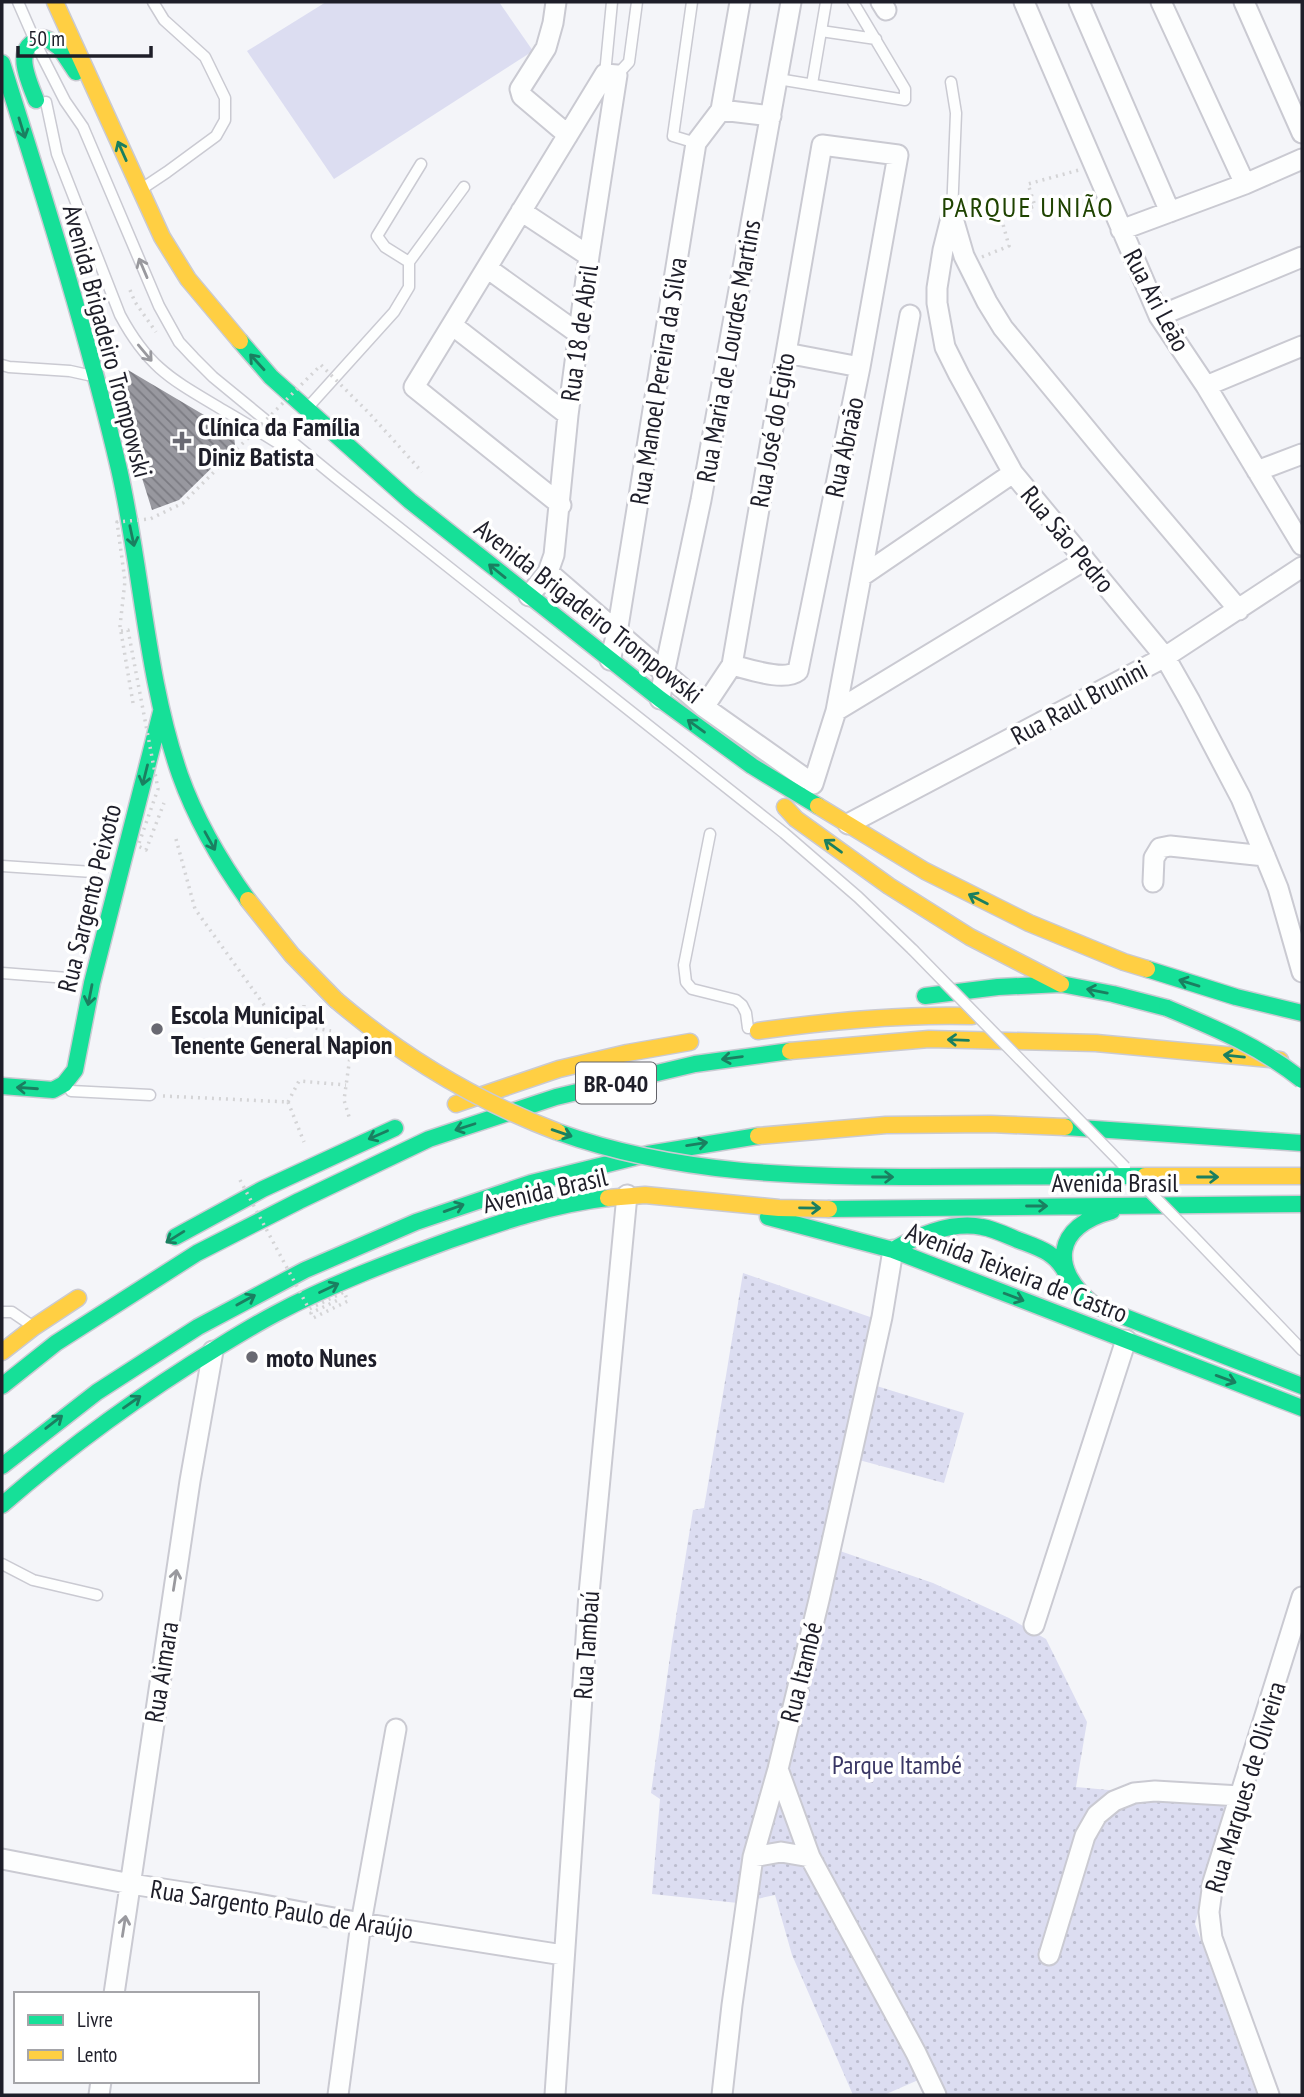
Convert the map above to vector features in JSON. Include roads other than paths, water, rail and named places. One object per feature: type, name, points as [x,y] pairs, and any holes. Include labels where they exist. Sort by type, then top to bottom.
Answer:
[{"type":"main road","name":"Avenida Brigadeiro Trompowski","points":[[55,2],[139,190],[162,237],[188,279],[271,377],[410,501],[660,699],[752,766],[925,871],[1029,923],[1124,962],[1236,997],[1302,1013]]},
{"type":"main road","points":[[80,258],[24,61],[25,51],[32,42],[43,38],[50,39],[57,45],[110,122]]},
{"type":"main road","name":"Avenida Brigadeiro Trompowski","points":[[2,63],[59,243],[118,469],[162,709],[187,793],[218,855],[247,900],[307,973],[363,1025],[460,1087],[529,1121],[576,1138],[653,1158],[761,1174],[825,1177],[1302,1176]]},
{"type":"main road","points":[[84,339],[87,284]]},
{"type":"main road","name":"Rua Sargento Peixoto","points":[[53,1090],[64,1084],[75,1070],[92,983],[162,709]]},
{"type":"main road","points":[[752,766],[773,795],[796,819],[855,863],[970,937],[1061,984]]},
{"type":"main road","points":[[822,1021],[904,1000],[998,987],[1061,984],[1167,1008],[1239,1037],[1289,1068],[1302,1080]]},
{"type":"main road","points":[[742,1033],[822,1021],[922,1014],[996,1017]]},
{"type":"main road","points":[[1156,1023],[1249,1029]]},
{"type":"main road","points":[[438,1111],[559,1069],[627,1053],[708,1039]]},
{"type":"main road","name":"BR-040","points":[[2,1386],[56,1343],[197,1252],[429,1139],[568,1094],[695,1064],[775,1052],[929,1039],[1096,1043],[1302,1062]]},
{"type":"main road","points":[[2,1086],[53,1090]]},
{"type":"main road","points":[[162,1245],[263,1189],[407,1122]]},
{"type":"main road","name":"Avenida Brasil","points":[[2,1466],[80,1402],[133,1365],[257,1294],[388,1233],[508,1189],[575,1171],[670,1149],[724,1140],[884,1125],[947,1123],[1070,1126],[1302,1143]]},
{"type":"main road","name":"Avenida Brasil","points":[[2,1505],[46,1465],[135,1399],[282,1310],[354,1276],[518,1217],[578,1202],[627,1195],[779,1208],[843,1209],[1220,1207],[1302,1204]]},
{"type":"main road","name":"Avenida Teixeira de Castro","points":[[708,1201],[893,1250],[1302,1408]]},
{"type":"main road","name":"Avenida Teixeira de Castro","points":[[1151,1206],[1099,1213],[1069,1235],[1065,1245],[1066,1273],[1081,1297],[1094,1305],[1302,1385]]},
{"type":"main road","points":[[951,1272],[943,1262],[942,1250],[951,1234],[966,1227]]},
{"type":"main road","points":[[893,1250],[929,1233],[982,1227],[1047,1250],[1061,1261],[1066,1273]]},
{"type":"main road","points":[[2,1352],[34,1327],[88,1292]]},
{"type":"street","points":[[556,2],[546,48],[520,89],[522,96],[568,135]]},
{"type":"street","points":[[740,2],[721,110],[771,116]]},
{"type":"street","name":"Rua Maria de Lourdes Martins","points":[[660,699],[701,500],[791,2]]},
{"type":"street","name":"Rua Ari Leão","points":[[1024,2],[1159,316],[1206,386],[1302,545]]},
{"type":"street","points":[[1079,2],[1170,212]]},
{"type":"street","points":[[1161,2],[1245,184]]},
{"type":"street","points":[[1244,2],[1302,133]]},
{"type":"street","points":[[561,505],[414,387],[568,135],[611,75]]},
{"type":"street","name":"Rua 18 de Abril","points":[[528,596],[548,572],[554,555],[568,415],[611,75]]},
{"type":"street","name":"Rua Manoel Pereira da Silva","points":[[610,660],[617,633],[696,143],[721,110]]},
{"type":"street","name":"Rua Abraão","points":[[732,665],[782,677],[792,676],[798,671],[860,367],[898,155],[822,145]]},
{"type":"street","name":"Rua José do Egito","points":[[704,707],[732,665],[822,145]]},
{"type":"street","points":[[1121,230],[1245,184],[1302,159]]},
{"type":"street","points":[[522,211],[589,256]]},
{"type":"street","points":[[952,214],[967,263],[1003,328],[1239,610]]},
{"type":"street","name":"Rua São Pedro","points":[[952,214],[937,288],[940,326],[945,347],[1013,473],[1165,657],[1241,798],[1278,888],[1302,972]]},
{"type":"street","points":[[1159,316],[1302,257]]},
{"type":"street","points":[[487,268],[579,334]]},
{"type":"street","points":[[813,804],[813,783],[836,711],[910,315]]},
{"type":"street","points":[[452,325],[568,415]]},
{"type":"street","points":[[1206,386],[1302,346]]},
{"type":"street","points":[[786,353],[860,367]]},
{"type":"street","points":[[1257,471],[1302,454]]},
{"type":"street","points":[[862,576],[1013,473]]},
{"type":"street","points":[[836,711],[1085,560]]},
{"type":"street","name":"Rua Raul Brunini","points":[[848,824],[1165,657],[1302,567]]},
{"type":"street","points":[[548,572],[704,707],[813,783]]},
{"type":"street","points":[[1153,882],[1154,859],[1160,848],[1170,846],[1265,856]]},
{"type":"street","name":"Rua Tambaú","points":[[555,2095],[592,1556],[627,1195]]},
{"type":"street","name":"Rua Itambé","points":[[722,2095],[752,1857],[778,1769],[819,1600],[882,1317],[893,1250]]},
{"type":"street","points":[[1034,1625],[1126,1340]]},
{"type":"street","name":"Rua Aimara","points":[[114,1992],[184,1522],[213,1350]]},
{"type":"street","name":"Rua Marques de Oliveira","points":[[1269,2095],[1212,1938],[1209,1912],[1213,1882],[1302,1597]]},
{"type":"street","points":[[338,2095],[362,1923],[396,1729]]},
{"type":"street","points":[[778,1769],[810,1857],[936,2095]]},
{"type":"street","points":[[1049,1955],[1085,1836],[1097,1815],[1114,1801],[1135,1793],[1155,1791],[1240,1796]]},
{"type":"street","points":[[752,1857],[781,1852],[810,1857]]},
{"type":"street","name":"Rua Sargento Paulo de Araújo","points":[[2,1858],[131,1884],[563,1955]]},
{"type":"lane","points":[[17,2],[32,42],[40,78]]},
{"type":"lane","points":[[139,190],[216,135],[225,120],[225,98],[205,57],[164,20],[153,2]]},
{"type":"lane","points":[[611,75],[612,2]]},
{"type":"lane","points":[[611,75],[629,62],[637,2]]},
{"type":"lane","points":[[692,2],[673,136],[696,143]]},
{"type":"lane","points":[[812,84],[826,2]]},
{"type":"lane","points":[[778,79],[905,100],[905,89],[853,2]]},
{"type":"lane","points":[[821,31],[876,39]]},
{"type":"lane","points":[[32,42],[83,127],[159,306],[179,342],[213,377],[335,477],[784,833],[858,897],[932,969],[1302,1350]]},
{"type":"lane","name":"Rua São Pedro","points":[[951,82],[956,113],[952,214]]},
{"type":"lane","points":[[43,89],[54,142],[84,226],[120,315],[144,353],[173,380],[335,477]]},
{"type":"lane","points":[[409,262],[385,247],[377,236],[421,164]]},
{"type":"lane","points":[[306,410],[394,312],[409,287],[409,262],[464,187]]},
{"type":"lane","points":[[2,365],[9,368],[70,371],[94,376]]},
{"type":"lane","points":[[710,834],[684,965],[686,982],[692,989],[736,1000],[746,1013],[742,1033]]},
{"type":"lane","points":[[2,866],[93,872]]},
{"type":"lane","points":[[2,973],[68,978]]},
{"type":"lane","points":[[53,1090],[150,1095]]},
{"type":"lane","points":[[2,1312],[12,1312],[34,1327]]},
{"type":"lane","points":[[2,1564],[33,1580],[97,1595]]},
{"type":"place","name":"Clínica da Família Diniz Batista","points":[[182,441]]},
{"type":"place","name":"Escola Municipal Tenente General Napion","points":[[157,1029]]},
{"type":"place","name":"moto Nunes","points":[[252,1357]]},
{"type":"district","name":"PARQUE UNIÃO","points":[[1028,206]]},
{"type":"park label","name":"Parque Itambé","points":[[897,1764]]}]
